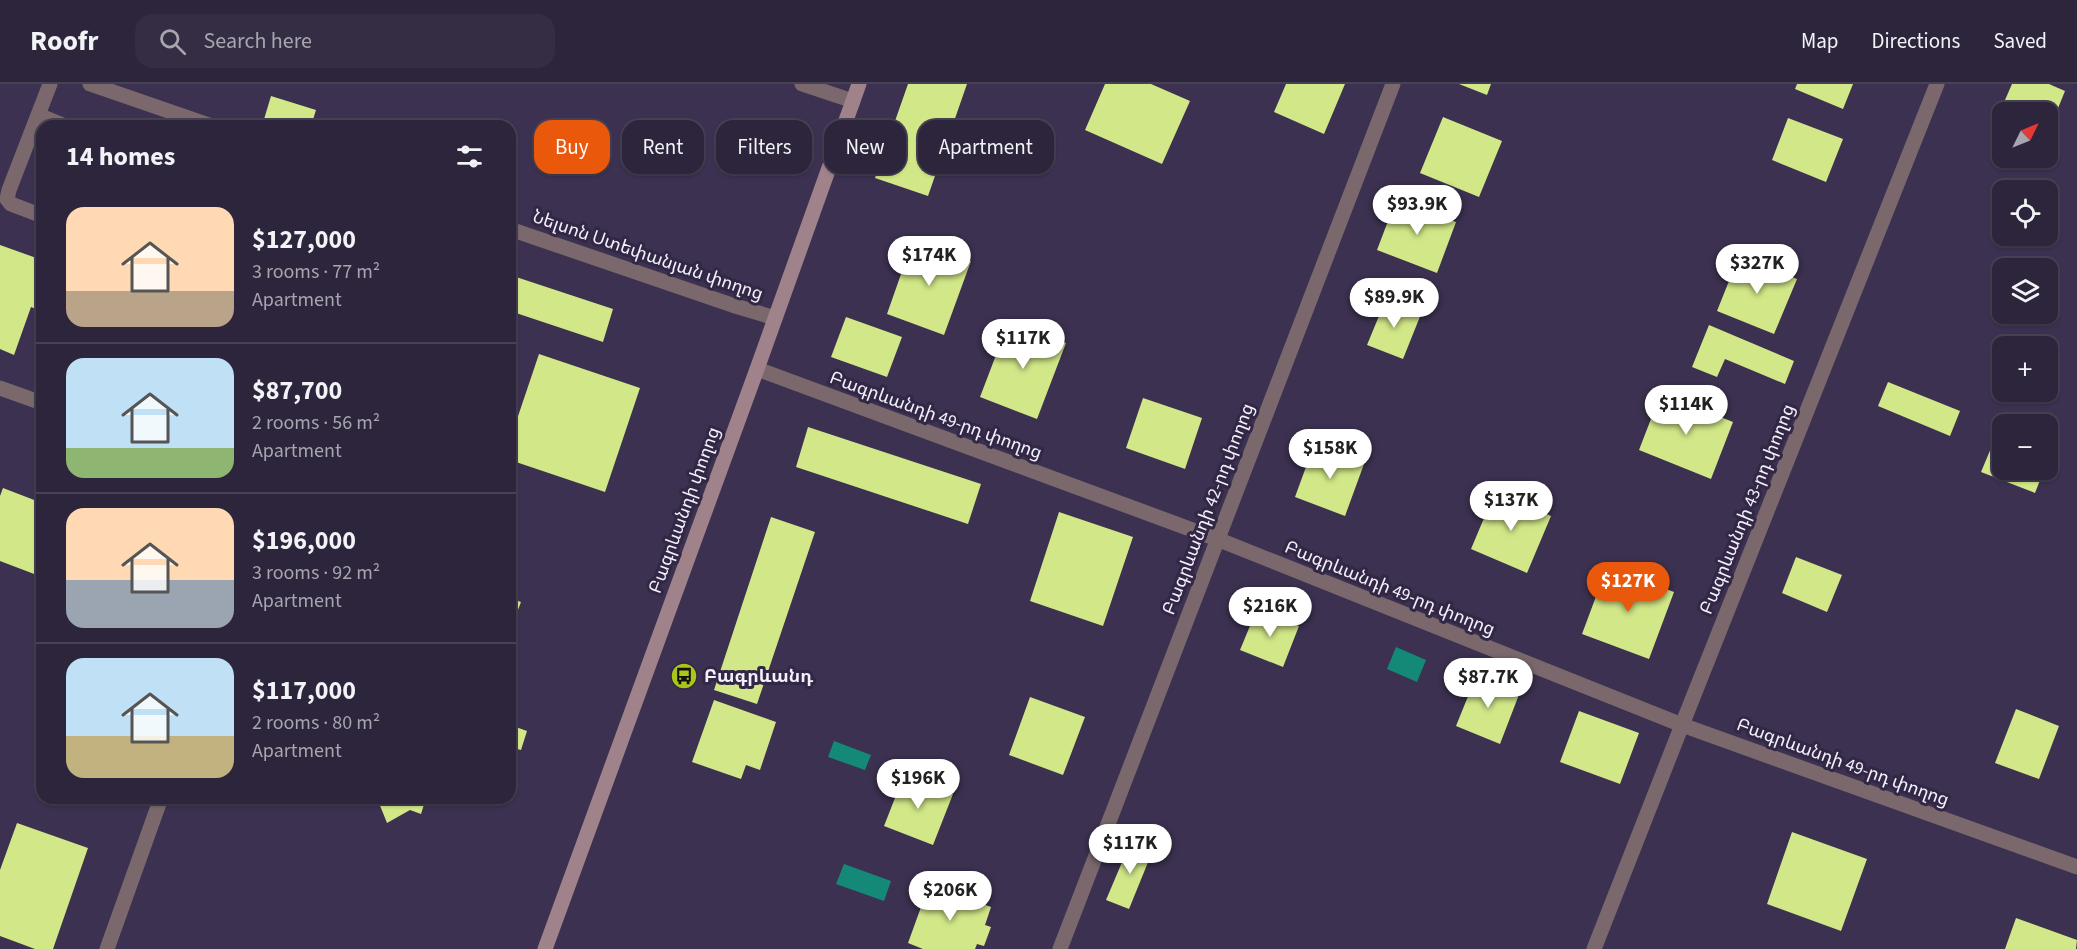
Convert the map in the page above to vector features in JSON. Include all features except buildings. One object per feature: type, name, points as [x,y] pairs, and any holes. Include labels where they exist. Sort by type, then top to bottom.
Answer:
[{"type":"main road","name":"Բագրևանդի փողոց","points":[[545,949],[859,84]]},
{"type":"street","points":[[36,120],[50,84]]},
{"type":"street","points":[[90,84],[195,120]]},
{"type":"street","points":[[802,84],[852,101]]},
{"type":"street","name":"Բագրևանդի 42-րդ փողոց","points":[[1060,949],[1393,84]]},
{"type":"street","name":"Բագրևանդի 43-րդ փողոց","points":[[1594,949],[1937,84]]},
{"type":"street","points":[[38,115],[50,120]]},
{"type":"street","points":[[36,120],[4,201],[36,213]]},
{"type":"street","name":"Նելսոն Ստեփանյան փողոց","points":[[516,231],[775,318]]},
{"type":"street","name":"Բագրևանդի 49-րդ փողոց","points":[[757,369],[1217,539],[1682,724],[2077,867]]},
{"type":"street","points":[[0,388],[36,402]]},
{"type":"street","points":[[107,949],[159,804]]},
{"type":"shaded area","points":[[1396,647],[1426,660],[1417,682],[1387,669]]},
{"type":"shaded area","points":[[834,741],[871,755],[865,770],[828,757]]},
{"type":"shaded area","points":[[844,864],[891,881],[884,901],[836,884]]},
{"type":"place","name":"Բագրևանդ","points":[[684,676]]}]
